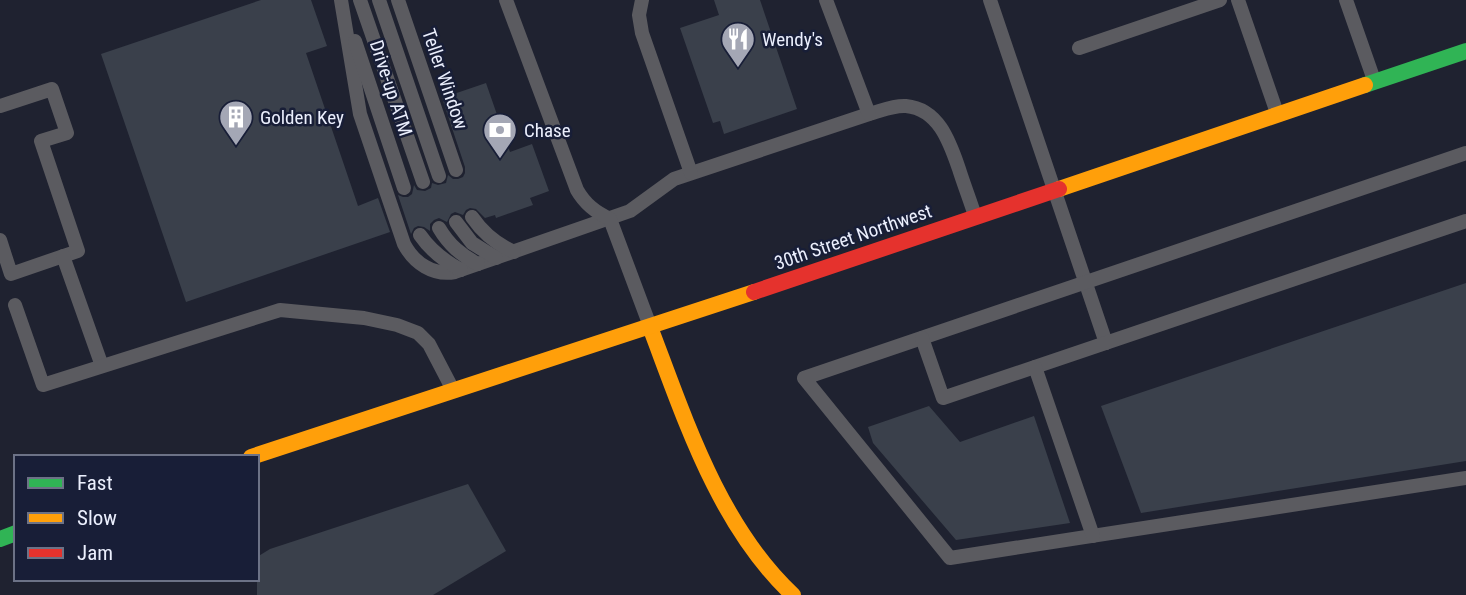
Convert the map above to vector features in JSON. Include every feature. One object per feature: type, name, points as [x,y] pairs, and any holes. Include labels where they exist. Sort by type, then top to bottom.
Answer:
[{"type":"main road","name":"30th Street Northwest","points":[[257,455],[650,327],[1466,51]]},
{"type":"main road","points":[[650,327],[688,428],[729,514],[747,543],[793,595]]},
{"type":"lane","name":"Drive-up ATM","points":[[341,0],[404,188]]},
{"type":"lane","points":[[341,0],[360,114],[404,244],[414,259],[433,271],[448,273],[461,270],[610,219],[630,211],[674,179],[892,107],[915,108],[931,116],[938,124],[949,143],[976,217]]},
{"type":"lane","points":[[360,0],[423,182]]},
{"type":"lane","points":[[379,0],[439,176]]},
{"type":"lane","name":"Teller Window","points":[[398,0],[456,170]]},
{"type":"lane","points":[[506,0],[577,190],[589,207],[610,219],[650,327]]},
{"type":"lane","points":[[642,0],[639,15],[642,33],[691,173]]},
{"type":"lane","points":[[826,0],[869,114]]},
{"type":"lane","points":[[990,0],[1106,343]]},
{"type":"lane","points":[[1079,48],[1220,0]]},
{"type":"lane","points":[[1238,0],[1278,115]]},
{"type":"lane","points":[[1346,0],[1374,81]]},
{"type":"lane","points":[[0,106],[52,89],[67,133],[41,141],[78,251],[11,274],[0,240]]},
{"type":"lane","points":[[1466,153],[804,378],[950,558],[1466,478]]},
{"type":"lane","points":[[472,217],[490,238],[514,252]]},
{"type":"lane","points":[[922,338],[943,398],[1466,221]]},
{"type":"lane","points":[[456,222],[472,243],[496,258]]},
{"type":"lane","points":[[439,228],[455,249],[478,264]]},
{"type":"lane","points":[[420,235],[437,256],[461,270]]},
{"type":"lane","points":[[63,257],[102,366]]},
{"type":"lane","points":[[15,305],[43,385],[280,310],[364,318],[418,333],[429,344],[453,391]]},
{"type":"lane","points":[[1035,367],[1093,536]]},
{"type":"building","name":"Golden Key","points":[[261,0],[311,0],[327,46],[306,53],[358,206],[378,198],[390,232],[186,302],[101,54]]},
{"type":"building","name":"Wendy's","points":[[714,0],[760,0],[797,109],[724,134],[720,121],[713,123],[680,28],[719,15]]},
{"type":"building","name":"Chase","points":[[486,83],[510,152],[532,144],[549,191],[530,198],[533,205],[496,218],[495,215],[485,218],[476,209],[470,208],[463,215],[455,212],[451,214],[447,222],[439,218],[434,220],[430,224],[430,231],[418,226],[411,234],[398,195],[408,197],[412,194],[414,185],[417,190],[425,191],[431,188],[432,183],[446,183],[448,175],[458,179],[465,173],[442,98]]},
{"type":"building","points":[[1466,283],[1466,461],[1141,513],[1101,406]]},
{"type":"building","points":[[929,406],[960,442],[1034,416],[1070,523],[956,540],[873,443],[868,427]]},
{"type":"building","points":[[468,484],[506,551],[433,595],[257,595],[259,556],[270,549]]},
{"type":"traffic: fast","points":[[1365,85],[1466,51]]},
{"type":"traffic: fast","points":[[0,539],[14,534]]},
{"type":"traffic: slow","points":[[1059,189],[1365,85]]},
{"type":"traffic: slow","points":[[257,455],[754,292]]},
{"type":"traffic: slow","points":[[650,327],[691,434],[724,504],[744,537],[793,595]]},
{"type":"traffic: jam","points":[[754,292],[1059,189]]},
{"type":"place","name":"Wendy's","points":[[738,69]]},
{"type":"place","name":"Golden Key","points":[[236,147]]},
{"type":"place","name":"Chase","points":[[500,160]]}]
